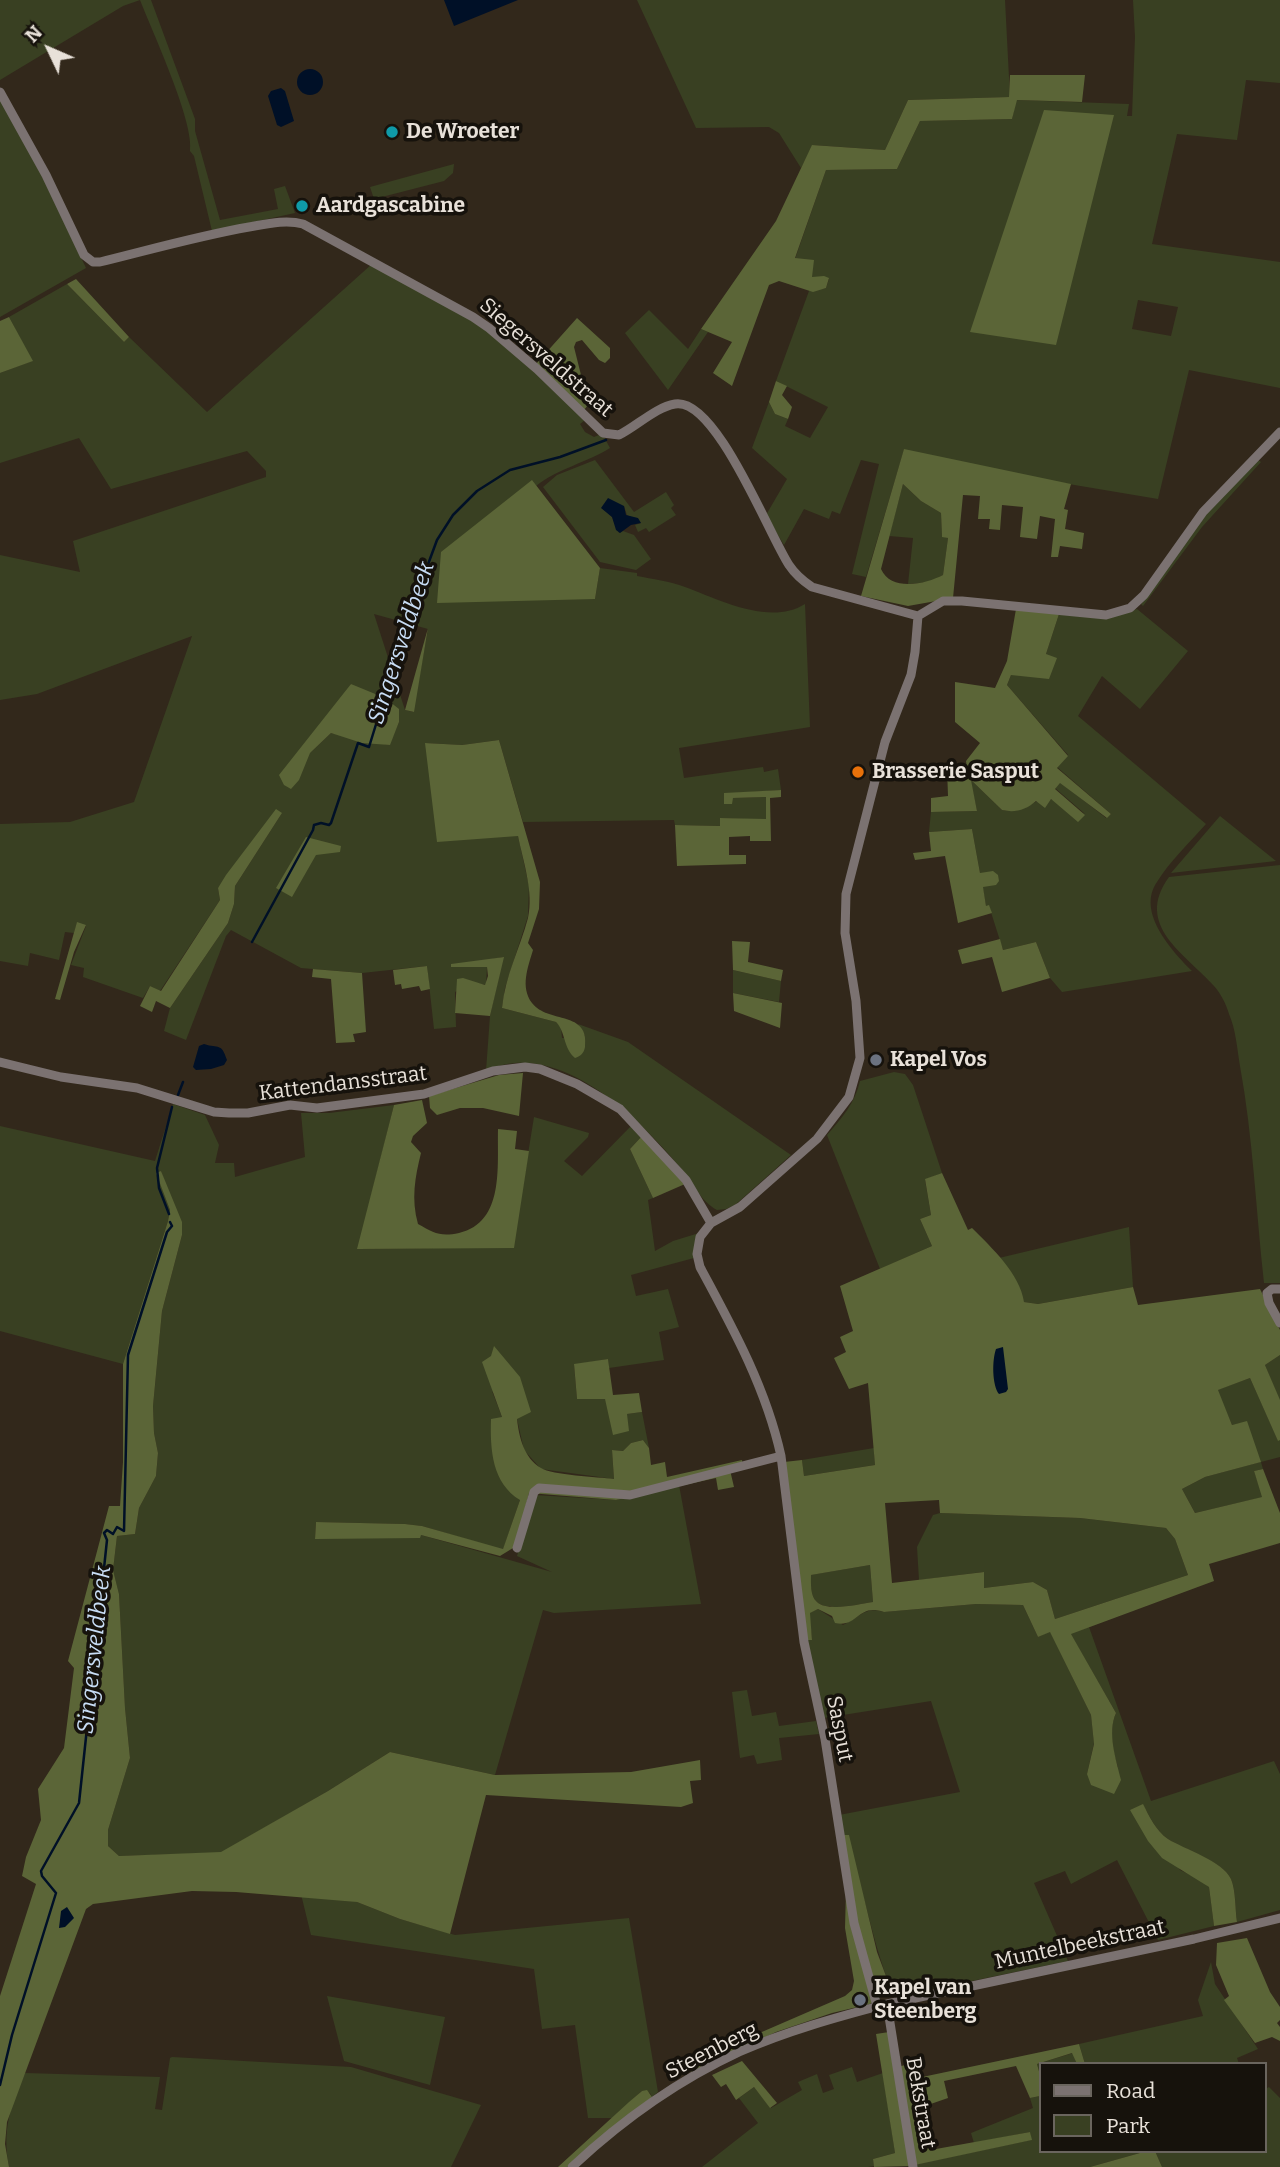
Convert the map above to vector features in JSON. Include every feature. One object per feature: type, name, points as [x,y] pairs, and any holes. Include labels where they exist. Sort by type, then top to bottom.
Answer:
[{"type":"street","name":"Siegersveldstraat","points":[[0,92],[40,163],[88,260],[100,262],[216,233],[268,224],[303,223],[448,301],[489,328],[537,369],[603,433],[619,435],[667,406],[677,403],[696,409],[718,434],[731,455],[789,564],[801,579],[812,587],[918,616]]},
{"type":"street","points":[[712,1223],[740,1207],[817,1139],[849,1097],[860,1058],[856,1001],[845,933],[846,894],[885,742],[911,675],[918,616],[943,601],[1106,615],[1130,608],[1137,604],[1152,585],[1203,512],[1280,432]]},
{"type":"street","name":"Kattendansstraat","points":[[0,1062],[61,1077],[115,1083],[214,1112],[229,1113],[248,1113],[290,1105],[317,1108],[424,1094],[493,1071],[525,1067],[540,1069],[577,1084],[620,1109],[686,1180],[712,1223]]},
{"type":"street","name":"Sasput","points":[[712,1223],[700,1237],[697,1254],[700,1267],[750,1360],[775,1427],[804,1642],[825,1739],[854,1923],[882,2005]]},
{"type":"street","points":[[1280,1289],[1272,1289],[1267,1293],[1269,1303],[1280,1323]]},
{"type":"street","points":[[517,1548],[534,1492],[539,1488],[630,1496],[780,1456]]},
{"type":"street","name":"Muntelbeekstraat","points":[[882,2005],[1194,1940],[1280,1917]]},
{"type":"street","name":"Steenberg","points":[[572,2167],[639,2111],[739,2052],[836,2017],[882,2005]]},
{"type":"street","name":"Bekstraat","points":[[882,2005],[913,2167]]},
{"type":"green space","points":[[0,0],[140,0],[123,6],[0,80]]},
{"type":"green space","points":[[140,0],[151,0],[195,119],[195,131],[220,220],[278,209],[274,189],[285,186],[295,213],[212,231],[194,156],[190,151],[190,138],[180,99]]},
{"type":"green space","points":[[637,0],[1005,0],[1010,97],[908,100],[885,150],[813,145],[801,168],[779,133],[769,127],[696,128]]},
{"type":"green space","points":[[1133,0],[1280,0],[1280,83],[1246,80],[1237,140],[1177,134],[1152,244],[1280,262],[1280,388],[1189,370],[1158,499],[1027,477],[904,450],[866,577],[852,574],[879,464],[861,460],[840,514],[832,511],[829,519],[804,509],[784,545],[766,515],[787,479],[752,448],[769,402],[775,414],[788,419],[785,426],[810,438],[828,407],[776,381],[809,291],[826,288],[829,279],[812,277],[795,259],[826,170],[897,169],[920,121],[1012,119],[1016,100],[1129,104],[1127,116],[1132,116],[1135,37]],"holes":[[[1138,300],[1178,307],[1171,336],[1132,329]]]},
{"type":"green space","points":[[1010,75],[1085,75],[1082,102],[1017,100],[1012,119],[920,121],[897,169],[826,170],[795,258],[814,260],[812,277],[829,278],[826,288],[813,292],[779,281],[769,285],[732,386],[713,373],[732,342],[701,329],[776,221],[812,145],[885,150],[908,100],[1009,97]]},
{"type":"green space","points":[[0,96],[86,268],[0,317]]},
{"type":"green space","points":[[1044,110],[1114,115],[1056,345],[970,332]]},
{"type":"green space","points":[[454,164],[453,173],[444,181],[374,199],[370,187]]},
{"type":"green space","points":[[372,264],[482,326],[552,386],[585,420],[580,424],[585,432],[594,437],[604,437],[610,448],[536,486],[532,480],[595,599],[600,568],[637,573],[637,576],[673,583],[729,604],[761,612],[791,610],[805,604],[810,727],[679,748],[684,778],[763,767],[764,772],[778,769],[781,790],[724,794],[724,804],[732,798],[766,797],[767,820],[721,818],[721,826],[675,825],[674,820],[523,822],[499,740],[462,745],[426,743],[518,836],[529,886],[528,916],[505,988],[502,1008],[556,1022],[561,1027],[562,1038],[585,1036],[578,1024],[628,1042],[791,1155],[735,1205],[717,1210],[711,1206],[662,1146],[641,1125],[593,1087],[567,1073],[540,1064],[513,1063],[486,1071],[490,1016],[503,957],[452,967],[487,967],[486,985],[476,983],[455,992],[456,1027],[434,1029],[427,966],[362,973],[301,968],[231,930],[226,936],[186,1040],[164,1031],[170,1008],[228,923],[234,904],[235,886],[282,813],[218,888],[220,900],[160,991],[150,986],[143,998],[83,977],[84,968],[71,965],[86,926],[77,923],[74,933],[65,932],[59,960],[30,953],[28,966],[0,961],[0,824],[70,822],[134,802],[192,636],[37,694],[0,700],[0,555],[80,572],[73,541],[266,477],[266,471],[247,451],[111,489],[79,438],[0,463],[0,373],[32,361],[9,317],[67,284],[124,342],[129,337],[207,412]],"holes":[[[374,614],[428,629],[413,712],[405,710]],[[351,684],[399,722],[389,745],[331,733],[310,753]]]},
{"type":"green space","points":[[76,279],[129,337],[124,342],[67,284]]},
{"type":"green space","points":[[649,310],[688,349],[701,329],[708,332],[668,390],[625,333]]},
{"type":"green space","points":[[9,317],[33,361],[0,373],[0,321]]},
{"type":"green space","points":[[577,318],[610,348],[610,358],[605,363],[599,360],[582,340],[576,342],[574,347],[581,375],[569,388],[588,405],[584,410],[536,364]]},
{"type":"green space","points":[[776,381],[787,386],[782,395],[792,407],[788,419],[775,414],[769,402]]},
{"type":"green space","points":[[904,449],[1071,484],[1064,509],[1068,510],[1065,529],[1084,533],[1082,549],[1060,546],[1058,557],[1051,557],[1055,519],[1040,516],[1037,539],[1020,537],[1023,507],[1002,505],[1000,530],[989,529],[990,519],[978,519],[980,496],[963,495],[953,598],[908,606],[861,596]],"holes":[[[903,484],[921,501],[941,513],[942,537],[948,538],[943,575],[919,583],[893,581],[881,569]]]},
{"type":"green space","points":[[595,460],[634,512],[666,492],[674,505],[671,508],[676,515],[649,532],[646,528],[638,532],[635,525],[641,523],[627,515],[624,506],[602,508],[612,517],[619,533],[623,531],[634,535],[651,559],[636,570],[600,562],[543,487],[557,475]]},
{"type":"green space","points":[[1258,460],[1261,462],[1202,527],[1143,606],[1141,604],[1207,513]]},
{"type":"green space","points":[[532,480],[600,568],[595,599],[437,603],[441,552]]},
{"type":"green space","points":[[903,484],[921,501],[941,513],[942,536],[948,538],[943,575],[930,582],[908,584],[913,538],[889,536]]},
{"type":"green space","points":[[1016,609],[1059,614],[1046,654],[1057,658],[1049,679],[1011,675],[1007,685],[1068,756],[1057,768],[1111,814],[1107,818],[1060,783],[1055,789],[1085,815],[1078,822],[1051,799],[1045,808],[1036,801],[1020,810],[1002,810],[971,780],[977,811],[931,812],[931,798],[948,796],[947,768],[967,768],[966,761],[980,743],[955,722],[955,682],[995,688],[1007,661]]},
{"type":"green space","points":[[1137,609],[1188,651],[1140,709],[1102,676],[1078,716],[1206,824],[1168,867],[1152,894],[1151,906],[1159,930],[1192,971],[1062,992],[1050,978],[1036,942],[1003,950],[989,906],[986,906],[972,829],[929,832],[931,812],[977,811],[970,779],[1002,810],[1017,810],[1049,799],[1085,814],[1055,788],[1060,782],[1106,818],[1111,814],[1057,767],[1068,755],[1007,685],[1011,675],[1046,654],[1059,614],[1108,618]]},
{"type":"green space","points":[[428,628],[414,712],[405,710]]},
{"type":"green space","points":[[351,684],[385,698],[399,709],[399,722],[390,745],[362,743],[331,733],[310,753],[299,780],[291,789],[284,785],[279,775]]},
{"type":"green space","points":[[499,740],[540,882],[539,909],[528,943],[533,950],[526,977],[526,990],[532,1003],[539,1009],[575,1022],[581,1027],[585,1035],[585,1047],[582,1054],[575,1058],[568,1050],[562,1030],[556,1022],[502,1008],[506,985],[528,918],[530,898],[518,836],[437,842],[425,743],[462,745]]},
{"type":"green space","points":[[781,790],[781,797],[770,798],[771,841],[750,841],[750,836],[729,837],[729,855],[746,855],[746,864],[677,866],[675,825],[720,826],[720,818],[766,819],[766,797],[733,798],[732,804],[724,804],[724,793]]},
{"type":"green space","points":[[276,809],[282,813],[235,886],[234,904],[228,923],[170,1008],[156,1001],[152,1012],[140,1006],[150,986],[161,991],[220,900],[218,888],[226,875]]},
{"type":"green space","points":[[1220,816],[1276,861],[1171,873]]},
{"type":"green space","points":[[972,829],[980,873],[993,871],[998,875],[999,881],[996,885],[983,887],[986,906],[989,905],[992,913],[958,923],[945,856],[915,860],[913,853],[931,851],[929,832]]},
{"type":"green space","points":[[306,837],[341,846],[340,852],[316,855],[292,897],[276,888]]},
{"type":"green space","points":[[1280,865],[1280,1283],[1264,1283],[1248,1120],[1233,1026],[1219,992],[1168,938],[1160,925],[1157,910],[1159,894],[1169,877]]},
{"type":"green space","points":[[77,922],[86,925],[74,952],[60,1000],[55,999]]},
{"type":"green space","points":[[1000,939],[1003,950],[1036,942],[1050,978],[1002,992],[992,957],[962,964],[958,950]]},
{"type":"green space","points":[[732,941],[750,942],[748,962],[783,970],[781,981],[733,970]]},
{"type":"green space","points":[[504,957],[490,1016],[455,1013],[457,979],[463,978],[485,985],[488,976],[487,967],[451,967],[451,964]]},
{"type":"green space","points":[[427,966],[430,989],[421,991],[419,986],[402,989],[401,984],[395,985],[393,970]]},
{"type":"green space","points":[[313,969],[362,973],[366,1032],[353,1034],[355,1042],[336,1043],[331,979],[312,977]]},
{"type":"green space","points":[[733,970],[781,981],[779,1002],[733,993]]},
{"type":"green space","points":[[733,993],[782,1003],[780,1028],[734,1011]]},
{"type":"green space","points":[[894,1072],[905,1074],[913,1085],[942,1173],[925,1180],[931,1215],[920,1219],[932,1246],[880,1269],[827,1135],[851,1103],[860,1081]]},
{"type":"green space","points":[[523,1073],[519,1116],[483,1108],[460,1108],[437,1115],[430,1108],[429,1096],[499,1075]]},
{"type":"green space","points":[[422,1100],[427,1123],[413,1136],[411,1142],[421,1153],[415,1188],[418,1224],[447,1235],[474,1227],[491,1205],[495,1191],[498,1129],[517,1131],[515,1149],[529,1151],[514,1248],[357,1249],[394,1105]]},
{"type":"green space","points":[[173,1104],[205,1115],[219,1145],[215,1163],[234,1163],[235,1177],[305,1157],[301,1113],[329,1113],[394,1105],[358,1249],[513,1247],[534,1117],[589,1133],[564,1161],[582,1176],[631,1126],[642,1136],[630,1149],[653,1198],[648,1200],[655,1251],[673,1241],[699,1233],[694,1258],[631,1275],[636,1296],[668,1289],[679,1327],[659,1332],[664,1360],[609,1368],[608,1359],[574,1365],[577,1399],[605,1399],[627,1414],[642,1412],[649,1448],[643,1440],[631,1443],[623,1451],[612,1450],[614,1479],[541,1469],[524,1450],[517,1419],[492,1391],[502,1417],[520,1500],[503,1550],[422,1526],[405,1524],[316,1522],[315,1538],[421,1535],[552,1572],[517,1556],[535,1495],[616,1500],[679,1485],[701,1604],[554,1613],[543,1610],[495,1775],[390,1752],[221,1853],[119,1856],[108,1846],[108,1830],[130,1758],[119,1594],[113,1570],[117,1536],[135,1534],[139,1508],[156,1476],[158,1453],[153,1406],[162,1311],[182,1235],[161,1171],[157,1174],[170,1210],[168,1221],[123,1364],[0,1331],[0,1126],[155,1161]]},
{"type":"green space","points":[[642,1136],[685,1184],[653,1198],[630,1149]]},
{"type":"green space","points":[[161,1171],[182,1222],[182,1235],[162,1311],[153,1406],[158,1453],[156,1476],[139,1508],[135,1534],[117,1536],[113,1570],[119,1594],[130,1758],[108,1830],[108,1846],[119,1856],[221,1852],[390,1752],[495,1775],[631,1772],[700,1760],[701,1780],[690,1781],[693,1803],[681,1807],[486,1795],[450,1934],[357,1902],[192,1891],[93,1904],[86,1909],[7,2122],[5,2144],[9,2167],[0,2167],[0,1996],[36,1884],[22,1876],[26,1857],[41,1820],[38,1789],[64,1748],[74,1668],[68,1661],[109,1506],[120,1506],[123,1364],[168,1221],[170,1210],[156,1173]]},
{"type":"green space","points":[[942,1173],[968,1230],[972,1228],[1004,1262],[1017,1281],[1024,1302],[1038,1304],[1133,1287],[1138,1305],[1260,1289],[1280,1330],[1280,1355],[1265,1365],[1280,1400],[1280,1440],[1278,1441],[1250,1378],[1218,1390],[1232,1425],[1247,1421],[1261,1462],[1205,1477],[1182,1489],[1195,1513],[1262,1497],[1254,1471],[1263,1469],[1280,1513],[1280,1543],[1209,1564],[1214,1581],[1071,1634],[1116,1713],[1112,1737],[1121,1780],[1114,1794],[1091,1785],[1087,1774],[1094,1744],[1091,1715],[1050,1632],[1038,1637],[1023,1605],[976,1604],[884,1612],[875,1610],[843,1624],[835,1623],[832,1616],[818,1609],[810,1613],[812,1640],[807,1640],[784,1462],[802,1460],[804,1476],[875,1465],[868,1383],[849,1389],[834,1358],[846,1352],[840,1337],[853,1331],[840,1286],[932,1246],[920,1219],[931,1215],[925,1179]],"holes":[[[939,1500],[940,1513],[1080,1518],[1166,1528],[1175,1539],[1188,1575],[1055,1619],[1047,1590],[1033,1582],[984,1588],[984,1572],[892,1583],[885,1503]],[[870,1565],[873,1602],[836,1607],[822,1605],[813,1596],[811,1575]]]},
{"type":"green space","points":[[1129,1227],[1133,1287],[1038,1304],[1024,1302],[999,1258]]},
{"type":"green space","points":[[494,1346],[520,1377],[531,1412],[517,1419],[519,1433],[526,1453],[541,1468],[565,1474],[614,1479],[612,1450],[623,1451],[631,1443],[643,1440],[649,1448],[651,1465],[665,1462],[667,1477],[742,1460],[743,1468],[730,1470],[734,1487],[718,1490],[716,1478],[616,1500],[529,1493],[516,1544],[500,1556],[421,1535],[420,1538],[315,1539],[316,1522],[405,1524],[422,1526],[503,1549],[520,1500],[504,1485],[492,1454],[491,1419],[502,1417],[482,1362],[491,1356]]},
{"type":"green space","points":[[1280,1355],[1280,1402],[1265,1365]]},
{"type":"green space","points":[[608,1359],[613,1395],[639,1393],[642,1412],[627,1414],[629,1431],[613,1435],[605,1399],[577,1399],[574,1364]]},
{"type":"green space","points":[[1250,1378],[1280,1440],[1280,1457],[1261,1462],[1263,1469],[1254,1471],[1263,1497],[1195,1513],[1182,1489],[1205,1477],[1260,1462],[1246,1422],[1232,1425],[1217,1390]]},
{"type":"green space","points":[[874,1448],[875,1465],[804,1476],[802,1460]]},
{"type":"green space","points":[[940,1513],[1080,1518],[1166,1528],[1175,1539],[1188,1575],[1055,1619],[1047,1590],[1033,1582],[984,1588],[983,1572],[919,1580],[917,1547],[933,1515]]},
{"type":"green space","points":[[870,1565],[873,1602],[836,1607],[822,1605],[813,1596],[810,1575]]},
{"type":"green space","points":[[976,1604],[1023,1605],[1038,1637],[1050,1631],[1091,1715],[1094,1743],[1087,1774],[1118,1767],[1112,1740],[1116,1713],[1070,1633],[1089,1627],[1151,1801],[1274,1761],[1280,1774],[1280,1910],[1237,1922],[1234,1889],[1227,1873],[1212,1861],[1163,1835],[1142,1804],[1180,1870],[1209,1887],[1214,1926],[1158,1940],[1117,1860],[1071,1884],[1065,1871],[1034,1883],[1068,1961],[933,1989],[931,1983],[892,1991],[839,1815],[960,1792],[931,1701],[824,1718],[807,1640],[812,1639],[809,1613],[818,1609],[843,1625],[872,1610],[884,1612]]},
{"type":"green space","points":[[747,1690],[752,1716],[776,1712],[779,1726],[816,1721],[819,1734],[779,1738],[782,1760],[757,1764],[754,1755],[740,1758],[732,1692]]},
{"type":"green space","points":[[1143,1804],[1164,1836],[1212,1861],[1227,1873],[1234,1889],[1237,1922],[1214,1926],[1209,1887],[1162,1858],[1148,1841],[1130,1810]]},
{"type":"green space","points":[[842,1835],[849,1835],[877,1952],[889,1984],[877,1988],[880,1996],[870,2004],[832,2013],[776,2032],[691,2072],[690,2069],[704,2057],[845,1996],[852,1990],[854,1981],[845,1928],[846,1890]]},
{"type":"green space","points":[[299,1886],[332,1892],[400,1919],[455,1935],[629,1918],[658,2092],[652,2097],[650,2093],[642,2091],[612,2118],[588,2118],[575,2025],[542,2029],[534,1969],[311,1935]]},
{"type":"green space","points":[[1247,1938],[1270,1992],[1280,2007],[1280,2020],[1277,2023],[1280,2027],[1280,2041],[1272,2037],[1255,2043],[1224,2000],[1229,1996],[1216,1965],[1217,1943]]},
{"type":"green space","points":[[1211,1962],[1215,1984],[1258,2049],[1237,2058],[1238,2062],[1084,2062],[1079,2044],[1203,2016],[1198,2000]]},
{"type":"green space","points":[[327,1996],[445,2017],[430,2085],[344,2061]]},
{"type":"green space","points":[[889,2032],[894,2068],[905,2065],[908,2080],[1079,2044],[1084,2062],[1076,2062],[1072,2053],[1038,2062],[1038,2096],[1030,2098],[1016,2066],[944,2081],[948,2098],[922,2107],[936,2149],[1030,2132],[1032,2140],[910,2166],[874,2167],[873,2159],[895,2153],[876,2034]]},
{"type":"green space","points":[[1073,2053],[1076,2062],[1044,2062]]},
{"type":"green space","points":[[172,2057],[351,2067],[481,2105],[451,2167],[9,2167],[7,2130],[15,2097],[25,2073],[160,2077],[155,2109],[162,2110]]},
{"type":"green space","points":[[742,2061],[777,2103],[770,2108],[754,2087],[736,2100],[726,2084],[721,2087],[712,2075]]},
{"type":"green space","points":[[852,2067],[857,2082],[883,2073],[895,2153],[873,2159],[874,2166],[868,2167],[702,2167],[758,2123],[739,2098],[754,2087],[771,2108],[802,2090],[798,2082],[817,2074],[823,2093],[834,2089],[829,2075]]},
{"type":"green space","points":[[1269,2087],[1280,2098],[1280,2167],[1162,2167],[1156,2153],[1266,2153],[1266,2089]]},
{"type":"green space","points":[[647,2090],[652,2097],[567,2167],[558,2167],[629,2102]]},
{"type":"green space","points":[[1038,2096],[1038,2153],[1140,2153],[1090,2167],[917,2167],[916,2164],[1031,2140],[1030,2132],[974,2143],[971,2133],[1033,2108],[1030,2098]]},
{"type":"green space","points":[[1140,2153],[1156,2153],[1162,2167],[1090,2167]]},
{"type":"water","points":[[444,0],[518,0],[454,26]]},
{"type":"water","points":[[310,69],[319,73],[323,82],[319,91],[310,95],[301,91],[297,82],[301,73]]},
{"type":"water","points":[[281,88],[285,91],[294,121],[281,127],[277,125],[268,96],[271,91]]},
{"type":"water","points":[[608,498],[624,506],[626,515],[638,518],[641,523],[631,525],[620,533],[616,530],[612,517],[601,508]]},
{"type":"water","points":[[204,1044],[221,1048],[227,1060],[224,1065],[196,1070],[193,1067],[199,1046]]},
{"type":"water","points":[[1003,1347],[1008,1389],[999,1394],[994,1379],[994,1359],[996,1349]]},
{"type":"water","points":[[67,1907],[74,1918],[65,1927],[59,1928],[61,1911]]},
{"type":"waterway","name":"Singersveldbeek","points":[[252,942],[314,825],[331,823],[358,743],[369,747],[407,624],[409,605],[420,586],[437,540],[453,515],[477,491],[510,470],[560,457],[606,440]]},
{"type":"waterway","name":"Singersveldbeek","points":[[178,1095],[183,1082]]},
{"type":"waterway","name":"Singersveldbeek","points":[[169,1214],[159,1188],[157,1168],[172,1107]]},
{"type":"waterway","name":"Singersveldbeek","points":[[0,2085],[12,2035],[56,1893],[41,1871],[79,1803],[107,1540],[104,1533],[107,1530],[113,1534],[117,1527],[124,1531],[128,1355],[167,1232],[172,1226],[170,1222]]},
{"type":"place","name":"De Wroeter","points":[[392,132]]},
{"type":"place","name":"Aardgascabine","points":[[302,206]]},
{"type":"place","name":"Brasserie Sasput","points":[[858,772]]},
{"type":"place","name":"Kapel Vos","points":[[876,1060]]},
{"type":"place","name":"Kapel van Steenberg","points":[[860,2000]]}]
